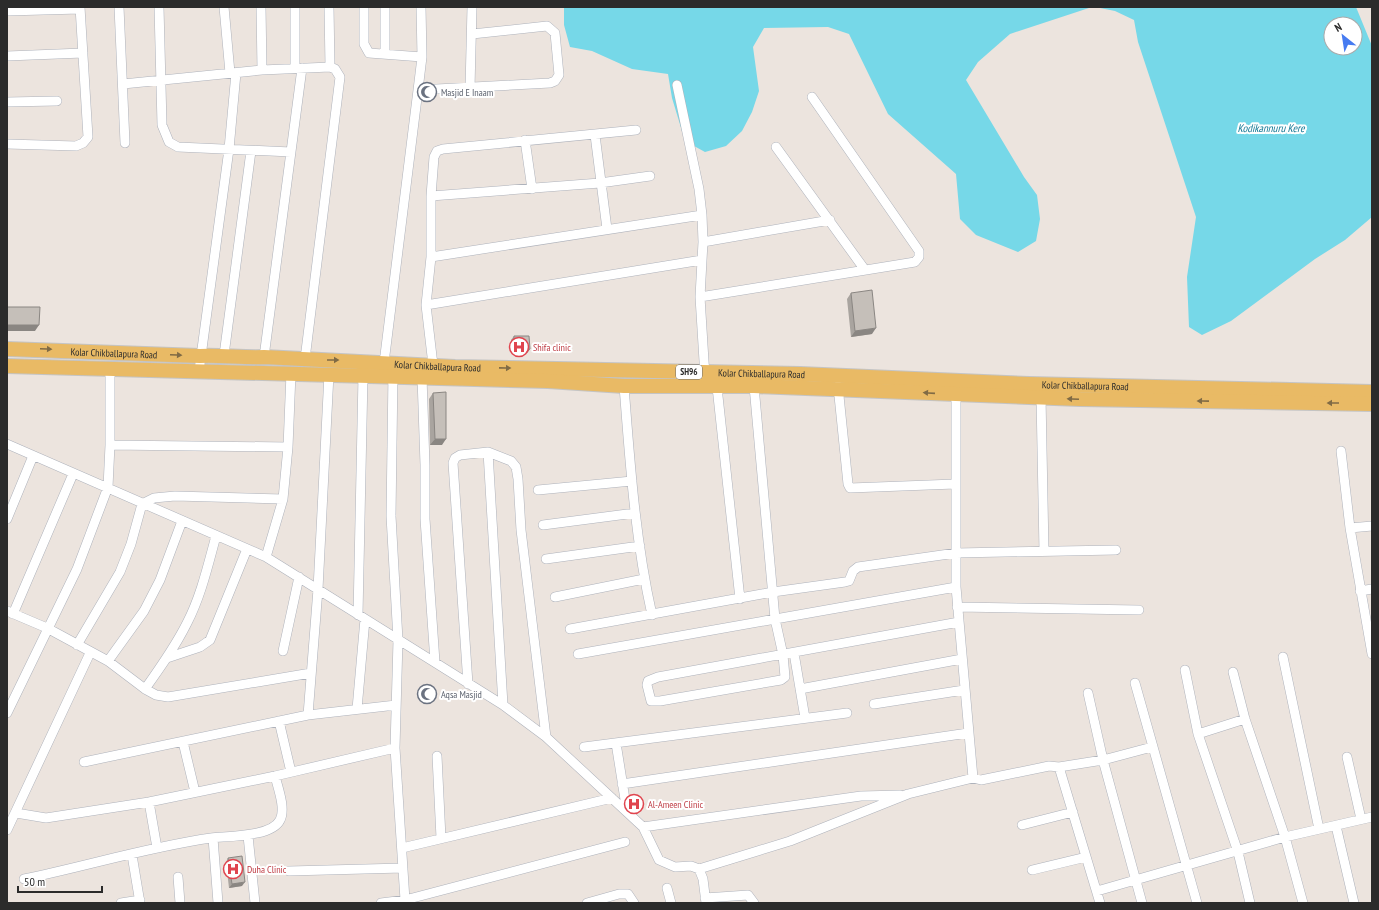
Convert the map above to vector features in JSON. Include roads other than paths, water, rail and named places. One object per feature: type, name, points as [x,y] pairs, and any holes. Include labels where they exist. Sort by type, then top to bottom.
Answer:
[{"type":"main road","name":"Kolar Chikballapura Road","points":[[7,349],[200,356],[224,355],[236,358],[264,357],[305,359],[390,368],[422,377],[548,381],[624,386],[711,387],[838,383],[1029,384],[1372,392]]},
{"type":"main road","name":"Kolar Chikballapura Road","points":[[7,366],[363,376],[390,368],[433,365],[705,372],[956,394],[1372,404]]},
{"type":"street","points":[[119,7],[125,143]]},
{"type":"street","points":[[159,7],[162,126],[169,142],[178,147],[291,152]]},
{"type":"street","points":[[199,371],[229,149],[233,73],[224,7]]},
{"type":"street","points":[[261,7],[262,70]]},
{"type":"street","points":[[264,357],[291,152],[299,68],[295,7]]},
{"type":"street","points":[[329,7],[330,67]]},
{"type":"street","points":[[364,7],[364,44],[369,53],[422,57]]},
{"type":"street","points":[[385,7],[385,54]]},
{"type":"street","points":[[405,900],[395,748],[398,640],[391,516],[390,368],[422,57],[421,7]]},
{"type":"street","points":[[470,88],[472,7]]},
{"type":"street","points":[[7,11],[80,8],[88,137],[83,143],[76,146],[7,144]]},
{"type":"street","points":[[418,90],[550,83],[556,81],[559,75],[555,33],[547,26],[472,34]]},
{"type":"street","points":[[7,56],[83,53]]},
{"type":"street","points":[[123,84],[262,70],[330,67],[335,69],[340,77],[305,359]]},
{"type":"street","points":[[677,86],[699,189],[703,242],[700,297],[705,372],[711,387],[740,598]]},
{"type":"street","points":[[700,297],[915,262],[919,257],[919,251],[812,97]]},
{"type":"street","points":[[7,102],[57,101]]},
{"type":"street","points":[[433,365],[426,305],[432,257],[431,196],[434,157],[437,151],[443,149],[525,140],[595,135],[636,130]]},
{"type":"street","points":[[595,135],[607,229]]},
{"type":"street","points":[[525,140],[532,189]]},
{"type":"street","points":[[776,147],[865,270]]},
{"type":"street","points":[[224,355],[251,151]]},
{"type":"street","points":[[431,196],[600,183],[650,176]]},
{"type":"street","points":[[432,257],[702,215]]},
{"type":"street","points":[[703,242],[830,220]]},
{"type":"street","points":[[426,305],[702,260]]},
{"type":"street","points":[[7,714],[47,628],[77,569],[108,487],[110,445],[110,368]]},
{"type":"street","points":[[266,557],[283,499],[288,447],[291,373]]},
{"type":"street","points":[[308,715],[318,589],[329,374]]},
{"type":"street","points":[[357,709],[362,617],[363,376]]},
{"type":"street","points":[[422,377],[425,519],[435,662]]},
{"type":"street","points":[[838,383],[848,484],[850,488],[955,484]]},
{"type":"street","points":[[624,386],[635,513],[644,579],[652,615]]},
{"type":"street","points":[[754,386],[775,619],[783,655],[784,679],[660,701],[650,700],[647,685],[648,681],[658,677],[783,655],[794,653],[959,622]]},
{"type":"street","points":[[956,394],[956,587],[973,778]]},
{"type":"street","points":[[1041,397],[1044,551]]},
{"type":"street","points":[[7,444],[266,557],[299,577],[503,705],[546,737],[644,828],[659,860],[675,867],[691,866],[699,870],[703,879],[705,901],[748,895],[754,903]]},
{"type":"street","points":[[110,445],[288,447]]},
{"type":"street","points":[[1341,451],[1350,528],[1372,654]]},
{"type":"street","points":[[468,684],[453,463],[455,458],[460,455],[488,452],[511,461],[516,468],[521,530],[546,737]]},
{"type":"street","points":[[488,452],[503,705]]},
{"type":"street","points":[[7,519],[33,456]]},
{"type":"street","points":[[73,474],[10,612],[47,628],[90,653],[108,661],[145,689],[162,696],[181,696],[311,673]]},
{"type":"street","points":[[538,490],[632,480]]},
{"type":"street","points":[[77,645],[120,572],[131,544],[142,504],[154,498],[175,496],[283,499]]},
{"type":"street","points":[[543,525],[635,513]]},
{"type":"street","points":[[108,661],[144,611],[160,580],[182,521]]},
{"type":"street","points":[[1350,528],[1372,526]]},
{"type":"street","points":[[145,689],[167,658],[187,623],[200,591],[216,536]]},
{"type":"street","points":[[546,560],[640,546]]},
{"type":"street","points":[[167,658],[200,647],[210,640],[247,549]]},
{"type":"street","points":[[570,630],[773,592],[846,582],[850,581],[852,571],[858,567],[956,553],[1116,550]]},
{"type":"street","points":[[283,651],[299,577]]},
{"type":"street","points":[[555,597],[644,579]]},
{"type":"street","points":[[578,654],[956,587]]},
{"type":"street","points":[[1360,591],[1372,589]]},
{"type":"street","points":[[957,607],[1139,610]]},
{"type":"street","points":[[7,830],[90,653]]},
{"type":"street","points":[[794,653],[805,718]]},
{"type":"street","points":[[1283,657],[1319,829]]},
{"type":"street","points":[[800,689],[962,659]]},
{"type":"street","points":[[1185,670],[1198,734],[1238,852],[1250,903]]},
{"type":"street","points":[[1233,672],[1245,719],[1285,837],[1303,903]]},
{"type":"street","points":[[1135,683],[1197,903]]},
{"type":"street","points":[[874,704],[964,690]]},
{"type":"street","points":[[1088,693],[1103,760],[1134,881],[1142,903]]},
{"type":"street","points":[[84,762],[308,715],[396,705]]},
{"type":"street","points":[[584,747],[847,713]]},
{"type":"street","points":[[1198,734],[1245,719]]},
{"type":"street","points":[[279,721],[291,772]]},
{"type":"street","points":[[622,784],[968,733]]},
{"type":"street","points":[[183,742],[195,792]]},
{"type":"street","points":[[616,743],[627,812]]},
{"type":"street","points":[[699,870],[790,841],[908,794],[973,778],[981,780],[1049,766],[1059,767],[1103,760],[1152,747]]},
{"type":"street","points":[[16,813],[46,818],[149,802],[275,776],[395,748]]},
{"type":"street","points":[[437,756],[441,838]]},
{"type":"street","points":[[1347,757],[1362,819]]},
{"type":"street","points":[[1059,767],[1100,903]]},
{"type":"street","points":[[24,879],[157,848],[213,838],[248,836],[273,827],[280,821],[283,812],[275,776]]},
{"type":"street","points":[[644,828],[861,796],[908,794]]},
{"type":"street","points":[[402,848],[612,798]]},
{"type":"street","points":[[149,802],[157,848]]},
{"type":"street","points":[[1022,825],[1073,812]]},
{"type":"street","points":[[1097,891],[1238,852],[1285,837],[1372,817]]},
{"type":"street","points":[[1336,826],[1354,903]]},
{"type":"street","points":[[248,836],[255,903]]},
{"type":"street","points":[[213,838],[218,903]]},
{"type":"street","points":[[380,903],[405,900],[625,842]]},
{"type":"street","points":[[121,903],[140,901],[132,855]]},
{"type":"street","points":[[1032,870],[1086,857]]},
{"type":"street","points":[[289,871],[403,868]]},
{"type":"street","points":[[178,877],[180,903]]},
{"type":"street","points":[[668,888],[671,903]]},
{"type":"street","points":[[592,902],[619,894],[628,894],[634,903]]},
{"type":"water","points":[[564,7],[1092,7],[1010,34],[978,62],[966,80],[1024,177],[1037,195],[1040,219],[1036,241],[1018,252],[976,235],[960,219],[956,174],[888,114],[849,34],[828,27],[764,28],[753,47],[759,91],[752,112],[742,131],[726,146],[705,152],[685,141],[672,98],[668,74],[632,69],[592,51],[570,47],[564,25]]},
{"type":"water","name":"Kodikannuru Kere","points":[[1095,7],[1356,7],[1360,16],[1323,16],[1323,56],[1363,56],[1363,24],[1372,46],[1372,217],[1345,240],[1315,259],[1231,321],[1202,335],[1189,327],[1187,277],[1196,217],[1138,42],[1134,20],[1115,11]]},
{"type":"place","name":"Masjid E Inaam","points":[[427,92]]},
{"type":"place","name":"Shifa clinic","points":[[519,347]]},
{"type":"place","name":"Aqsa Masjid","points":[[427,694]]},
{"type":"place","name":"Al-Ameen Clinic","points":[[634,804]]},
{"type":"place","name":"Duha Clinic","points":[[233,869]]}]
